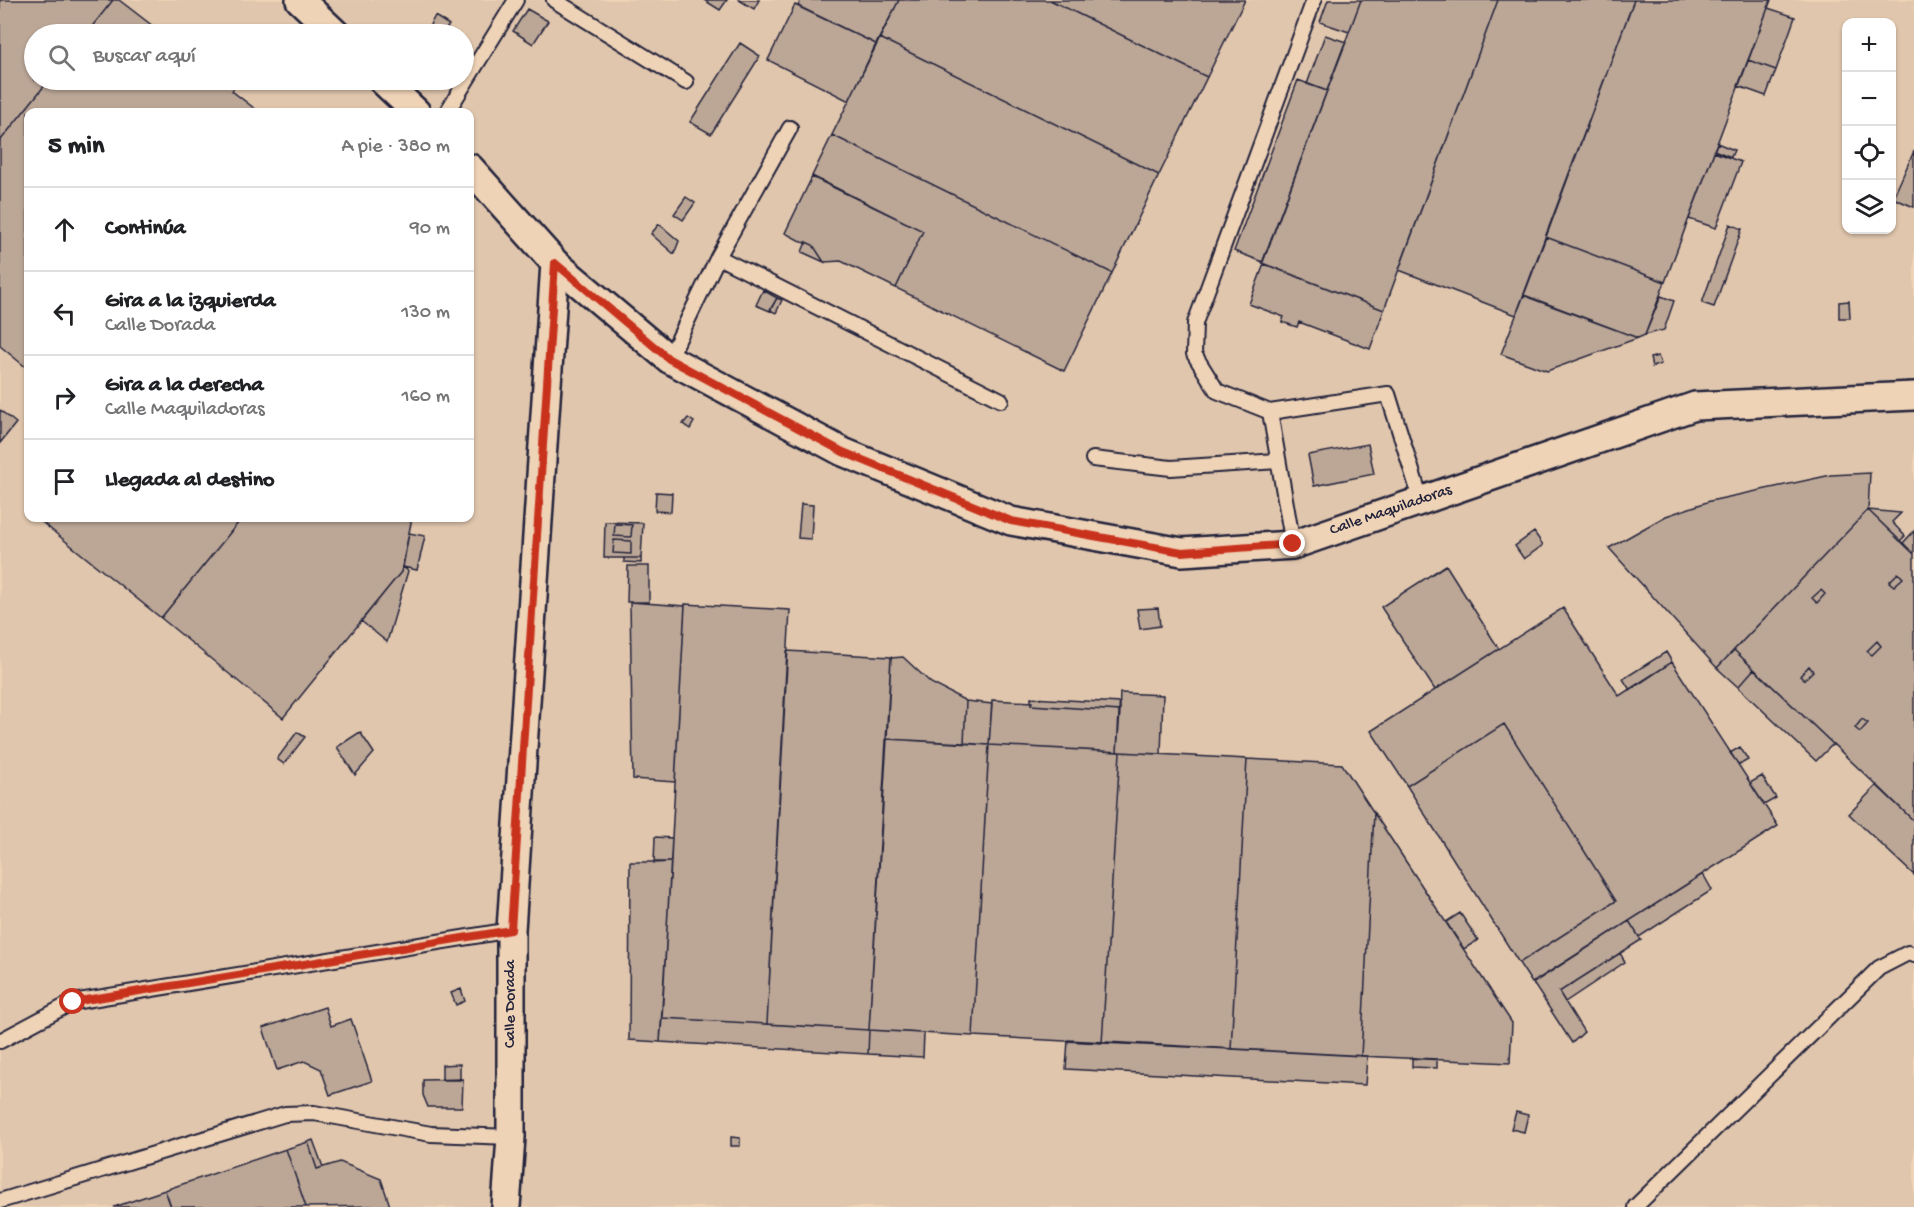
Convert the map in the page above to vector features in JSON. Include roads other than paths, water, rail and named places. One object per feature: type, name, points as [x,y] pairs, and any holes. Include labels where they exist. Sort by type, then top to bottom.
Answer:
[{"type":"street","points":[[300,0],[325,24]]},
{"type":"street","points":[[393,90],[412,108]]},
{"type":"street","name":"Calle Maquiladoras","points":[[474,172],[555,263],[669,359],[843,452],[1011,521],[1182,552],[1293,544],[1695,406],[1914,396]]},
{"type":"street","name":"Calle Dorada","points":[[506,1207],[511,1137],[511,930],[555,263]]},
{"type":"lane","points":[[474,68],[516,0]]},
{"type":"lane","points":[[554,0],[686,82]]},
{"type":"lane","points":[[1314,0],[1195,323],[1194,354],[1217,391],[1269,412],[1388,394],[1421,500]]},
{"type":"lane","points":[[449,108],[461,90]]},
{"type":"lane","points":[[669,359],[718,257],[790,128]]},
{"type":"lane","points":[[718,257],[1001,400]]},
{"type":"lane","points":[[1269,412],[1293,544]]},
{"type":"lane","points":[[1093,459],[1171,468],[1278,461]]},
{"type":"lane","points":[[0,1041],[73,1002],[511,930]]},
{"type":"lane","points":[[1635,1207],[1879,968],[1908,953],[1914,955]]},
{"type":"lane","points":[[0,1201],[285,1114],[314,1113],[431,1134],[511,1137]]}]
